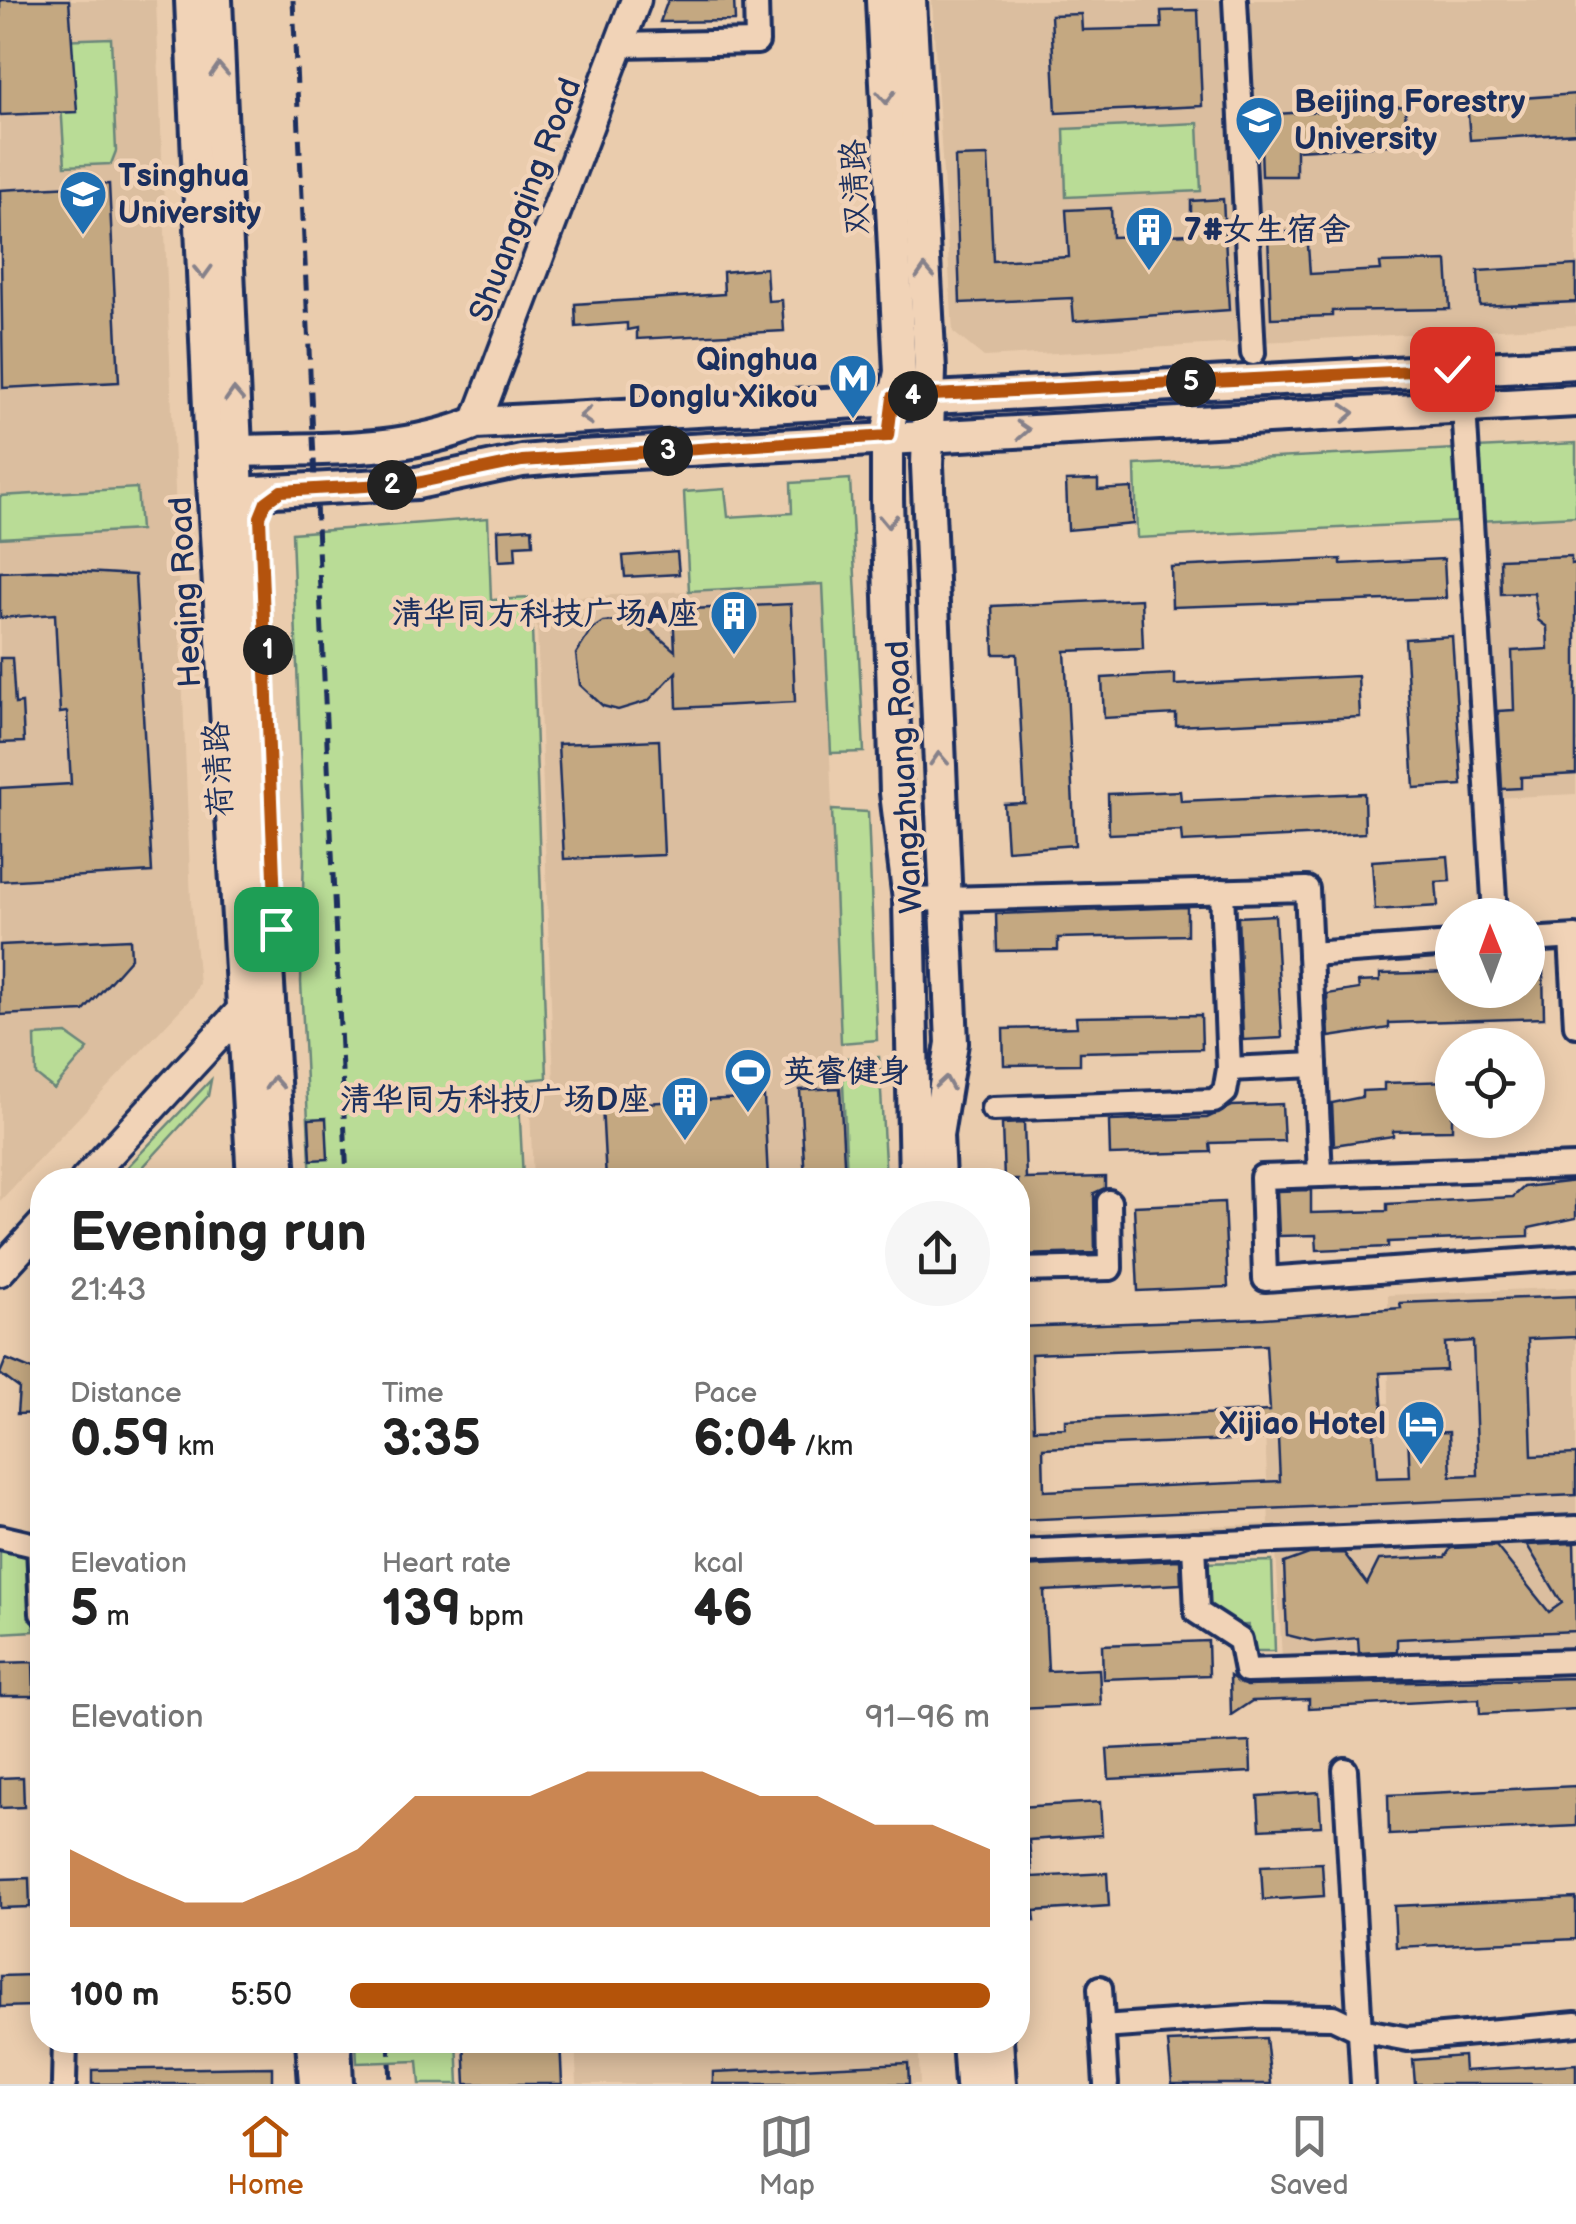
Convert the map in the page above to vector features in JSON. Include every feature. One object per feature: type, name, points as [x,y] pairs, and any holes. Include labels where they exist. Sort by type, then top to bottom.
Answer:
[{"type":"main road","name":"Heqing Road","points":[[191,0],[226,462]]},
{"type":"main road","name":"Heqing Road","points":[[216,0],[241,1012],[252,1168]]},
{"type":"main road","name":"双清路","points":[[882,0],[913,383]]},
{"type":"main road","name":"双清路","points":[[910,0],[913,383]]},
{"type":"main road","points":[[1576,363],[913,383],[476,423],[425,441],[394,446],[226,462],[238,492],[281,491],[416,483],[522,461],[888,436],[1576,401]]},
{"type":"main road","name":"Wangzhuang Road","points":[[913,383],[926,435],[952,1043],[937,1135],[938,1168]]},
{"type":"main road","name":"Wangzhuang Road","points":[[913,383],[888,436],[895,767],[909,900],[915,1168]]},
{"type":"main road","points":[[279,1168],[268,982],[276,929],[260,517],[266,502],[281,491]]},
{"type":"main road","name":"荷清路","points":[[238,492],[268,982]]},
{"type":"main road","points":[[313,2053],[315,2084]]},
{"type":"main road","points":[[336,2053],[337,2084]]},
{"type":"main road","points":[[969,2053],[971,2084]]},
{"type":"main road","points":[[998,2053],[1000,2084]]},
{"type":"street","name":"Shuangqing Road","points":[[476,423],[636,0]]},
{"type":"street","points":[[621,45],[757,42],[756,0]]},
{"type":"street","points":[[1235,0],[1253,353]]},
{"type":"street","points":[[1464,407],[1494,898]]},
{"type":"street","points":[[909,900],[1307,889],[1320,1175]]},
{"type":"street","points":[[993,1109],[1214,1102],[1226,1092],[1229,1069],[1222,892]]},
{"type":"street","points":[[1545,939],[1574,938],[1576,1025]]},
{"type":"street","points":[[1310,954],[1435,945]]},
{"type":"street","points":[[95,1168],[268,982]]},
{"type":"street","points":[[1229,1069],[1315,1065]]},
{"type":"street","points":[[1576,1166],[1262,1178],[1265,1279],[1576,1257]]},
{"type":"street","points":[[1030,1270],[1110,1268],[1109,1202]]},
{"type":"street","points":[[0,1271],[30,1238]]},
{"type":"street","points":[[1030,1551],[1576,1528]]},
{"type":"street","points":[[0,1538],[30,1544]]},
{"type":"street","points":[[1194,1544],[1197,1612],[1240,1640],[1246,1671],[1576,1661]]},
{"type":"street","points":[[1345,1770],[1363,2084]]},
{"type":"street","points":[[1100,1988],[1106,2084]]},
{"type":"street","points":[[1102,2026],[1260,2016],[1334,2017],[1360,2030],[1408,2038],[1576,2024]]},
{"type":"street","points":[[64,2084],[65,2053]]},
{"type":"shaded area","name":"Tsinghua University","points":[[0,0],[156,0],[191,902],[199,983],[194,995],[0,1201]]},
{"type":"shaded area","name":"Beijing Forestry University","points":[[932,0],[1576,0],[1576,325],[984,357],[953,332]]},
{"type":"shaded area","points":[[1576,516],[1576,794],[1495,798],[1475,522]]},
{"type":"shaded area","points":[[823,584],[847,1168],[532,1168],[529,1084],[554,1083],[536,599]]},
{"type":"shaded area","name":"Xijiao Hotel","points":[[1576,1287],[1576,1647],[1282,1659],[1276,1551],[1030,1563],[1030,1532],[1269,1524],[1264,1408],[1389,1403],[1388,1295]]},
{"type":"shaded area","points":[[576,2053],[919,2053],[920,2084],[577,2084]]},
{"type":"green space","points":[[111,38],[116,151],[111,164],[65,166],[57,40]]},
{"type":"green space","points":[[1198,123],[1201,191],[1066,197],[1064,129]]},
{"type":"green space","points":[[1576,443],[1576,516],[1137,538],[1135,465]]},
{"type":"green space","points":[[850,479],[864,752],[831,753],[823,584],[689,591],[684,492],[725,489],[728,517],[792,513],[791,483]]},
{"type":"green space","points":[[137,488],[140,530],[0,538],[0,496]]},
{"type":"green space","points":[[488,518],[491,600],[531,598],[547,1078],[518,1081],[522,1168],[310,1168],[301,982],[304,850],[292,533]]},
{"type":"green space","points":[[832,810],[868,812],[877,1040],[841,1043]]},
{"type":"green space","points":[[67,1034],[88,1049],[54,1089],[36,1075],[35,1036]]},
{"type":"green space","points":[[879,1057],[885,1168],[847,1168],[842,1058]]},
{"type":"green space","points":[[211,1080],[208,1096],[142,1168],[127,1168]]},
{"type":"green space","points":[[0,1550],[27,1555],[30,1631],[0,1633]]},
{"type":"green space","points":[[1272,1561],[1275,1651],[1249,1651],[1248,1625],[1219,1626],[1205,1612],[1203,1563]]},
{"type":"green space","points":[[357,2053],[458,2053],[459,2084],[420,2084],[418,2061],[357,2063]]},
{"type":"building","points":[[0,0],[69,0],[77,112],[0,115]]},
{"type":"building","points":[[668,0],[734,0],[735,21],[660,22]]},
{"type":"building","points":[[1198,10],[1202,106],[1056,113],[1051,15],[1081,14],[1082,30],[1162,28],[1161,11]]},
{"type":"building","points":[[1576,94],[1576,133],[1470,140],[1467,102]]},
{"type":"building","points":[[1405,106],[1407,144],[1296,150],[1296,176],[1262,176],[1260,115]]},
{"type":"building","name":"7#女生宿舍","points":[[988,156],[993,261],[1069,257],[1066,210],[1111,208],[1112,237],[1191,234],[1191,201],[1223,199],[1229,310],[1074,321],[1072,298],[960,303],[955,157]]},
{"type":"building","points":[[109,184],[119,382],[3,388],[0,190]]},
{"type":"building","points":[[1307,231],[1310,274],[1381,270],[1380,263],[1447,261],[1450,309],[1332,311],[1332,316],[1271,318],[1268,233]]},
{"type":"building","points":[[1576,265],[1576,302],[1480,306],[1478,271]]},
{"type":"building","points":[[766,268],[768,301],[782,300],[784,331],[637,339],[637,328],[627,330],[627,323],[576,327],[575,304],[724,294],[723,272]]},
{"type":"building","points":[[1098,480],[1098,490],[1132,488],[1133,524],[1068,530],[1066,481]]},
{"type":"building","points":[[532,528],[533,544],[515,545],[516,560],[499,561],[498,530]]},
{"type":"building","points":[[677,552],[679,574],[625,577],[623,556]]},
{"type":"building","points":[[1571,556],[1571,564],[1576,563],[1576,774],[1521,777],[1521,788],[1502,789],[1498,711],[1514,710],[1512,651],[1548,649],[1547,627],[1538,620],[1534,593],[1501,594],[1500,559]]},
{"type":"building","points":[[1341,559],[1341,564],[1444,559],[1446,598],[1172,607],[1171,567]]},
{"type":"building","points":[[51,570],[135,575],[152,872],[0,881],[0,788],[71,784],[67,712],[60,713],[55,614],[0,618],[0,572]]},
{"type":"building","points":[[1141,599],[1143,648],[1065,651],[1075,845],[1007,850],[1004,804],[1025,803],[1017,654],[994,654],[992,606]]},
{"type":"building","name":"清华同方科技广场A座","points":[[791,604],[795,702],[677,708],[676,672],[648,701],[618,710],[603,706],[580,685],[576,654],[591,630],[603,622],[631,620],[645,625],[675,651],[673,610]]},
{"type":"building","points":[[1452,636],[1462,785],[1414,788],[1405,639]]},
{"type":"building","points":[[0,658],[12,658],[15,704],[22,703],[24,742],[0,743]]},
{"type":"building","points":[[1175,674],[1175,685],[1358,676],[1360,717],[1176,726],[1176,714],[1104,718],[1102,678]]},
{"type":"building","points":[[659,740],[664,855],[564,859],[558,744]]},
{"type":"building","points":[[1180,791],[1181,801],[1364,793],[1365,833],[1182,842],[1181,831],[1109,834],[1108,794]]},
{"type":"building","points":[[1448,856],[1450,881],[1436,882],[1435,906],[1375,910],[1372,861]]},
{"type":"building","points":[[1187,907],[1187,935],[1058,938],[1058,950],[997,951],[996,914]]},
{"type":"building","points":[[1275,915],[1282,1038],[1243,1040],[1238,917]]},
{"type":"building","points":[[130,939],[131,958],[84,1011],[0,1015],[0,945]]},
{"type":"building","points":[[1435,972],[1435,1008],[1544,1008],[1544,1018],[1389,1023],[1389,1028],[1329,1037],[1327,994],[1359,989],[1358,982],[1380,981],[1380,974]]},
{"type":"building","points":[[1201,1015],[1202,1049],[1080,1052],[1080,1064],[1004,1065],[1003,1029],[1077,1027],[1076,1017]]},
{"type":"building","points":[[1435,1082],[1435,1130],[1393,1131],[1393,1136],[1334,1145],[1332,1103],[1362,1097],[1362,1091],[1384,1090],[1384,1083]]},
{"type":"building","points":[[840,1088],[844,1168],[804,1168],[800,1090]]},
{"type":"building","name":"清华同方科技广场D座","points":[[764,1097],[767,1168],[605,1168],[602,1105]]},
{"type":"building","points":[[1282,1104],[1284,1141],[1210,1143],[1211,1152],[1110,1155],[1109,1121],[1207,1118],[1232,1106]]},
{"type":"building","points":[[326,1118],[328,1159],[311,1160],[309,1119]]},
{"type":"building","points":[[1024,1123],[1026,1168],[1004,1168],[1002,1124]]},
{"type":"building","points":[[1105,1177],[1105,1188],[1094,1193],[1095,1253],[1030,1255],[1030,1179]]},
{"type":"building","points":[[1576,1181],[1576,1218],[1529,1228],[1529,1236],[1388,1242],[1388,1247],[1317,1250],[1316,1235],[1279,1236],[1277,1191],[1311,1190],[1311,1213],[1387,1211],[1387,1204],[1513,1197],[1524,1187]]},
{"type":"building","points":[[1224,1202],[1228,1287],[1138,1291],[1134,1206]]},
{"type":"building","points":[[1576,1296],[1576,1337],[1528,1339],[1532,1456],[1576,1454],[1576,1495],[1030,1519],[1030,1327],[1264,1318],[1401,1308],[1400,1303]],"holes":[[[1473,1341],[1478,1475],[1451,1476],[1449,1432],[1408,1434],[1410,1477],[1377,1478],[1374,1431],[1384,1430],[1380,1373],[1446,1370],[1445,1343]],[[1266,1345],[1270,1411],[1065,1420],[1065,1428],[1034,1429],[1031,1354]],[[1278,1438],[1280,1481],[1044,1491],[1043,1448]]]},
{"type":"building","points":[[6,1359],[30,1369],[30,1413],[17,1414],[19,1388],[0,1374]]},
{"type":"building","points":[[1574,1543],[1576,1631],[1397,1639],[1397,1651],[1359,1653],[1358,1638],[1315,1642],[1287,1635],[1284,1563],[1309,1554],[1344,1553],[1367,1584],[1379,1560],[1445,1557],[1451,1548],[1496,1546],[1549,1612],[1562,1603],[1527,1545]]},
{"type":"building","points":[[1180,1560],[1181,1584],[1044,1591],[1048,1671],[1099,1669],[1101,1705],[1030,1708],[1030,1566]]},
{"type":"building","points":[[1208,1641],[1209,1675],[1103,1679],[1102,1645]]},
{"type":"building","points":[[30,1662],[30,1696],[0,1696],[0,1663]]},
{"type":"building","points":[[1230,1676],[1246,1686],[1576,1678],[1576,1709],[1480,1714],[1479,1699],[1309,1708],[1309,1699],[1252,1701],[1231,1715]]},
{"type":"building","points":[[1250,1742],[1251,1772],[1109,1779],[1107,1749]]},
{"type":"building","points":[[23,1777],[24,1807],[0,1808],[0,1778]]},
{"type":"building","points":[[1576,1786],[1576,1826],[1389,1835],[1388,1795]]},
{"type":"building","points":[[1319,1792],[1321,1826],[1260,1829],[1258,1796]]},
{"type":"building","points":[[1100,1802],[1102,1835],[1030,1840],[1030,1806]]},
{"type":"building","points":[[1030,1852],[1032,1877],[1107,1873],[1109,1906],[1034,1911],[1035,1921],[1030,1921]]},
{"type":"building","points":[[1322,1863],[1324,1896],[1263,1900],[1261,1866]]},
{"type":"building","points":[[29,1878],[30,1907],[0,1908],[0,1879]]},
{"type":"building","points":[[1576,1898],[1576,1939],[1396,1947],[1394,1906]]},
{"type":"building","points":[[30,1975],[30,2006],[0,2007],[0,1976]]},
{"type":"building","points":[[1266,2038],[1271,2084],[1172,2084],[1168,2042]]},
{"type":"building","points":[[465,2053],[561,2053],[562,2084],[466,2084]]},
{"type":"building","points":[[1463,2056],[1464,2071],[1576,2064],[1576,2084],[1415,2084],[1413,2060]]},
{"type":"building","points":[[908,2063],[909,2084],[713,2084],[713,2072]]},
{"type":"building","points":[[272,2067],[272,2084],[92,2084],[92,2070]]},
{"type":"railway","points":[[293,0],[346,1168]]},
{"type":"railway","points":[[390,2053],[391,2084]]},
{"type":"place","name":"Beijing Forestry University","points":[[1259,162]]},
{"type":"place","name":"Tsinghua University","points":[[83,236]]},
{"type":"place","name":"7#女生宿舍","points":[[1149,272]]},
{"type":"place","name":"Qinghua Donglu Xikou","points":[[853,420]]},
{"type":"place","name":"清华同方科技广场A座","points":[[734,656]]},
{"type":"place","name":"英睿健身","points":[[748,1114]]},
{"type":"place","name":"清华同方科技广场D座","points":[[685,1142]]},
{"type":"place","name":"Xijiao Hotel","points":[[1421,1466]]},
{"type":"route","points":[[276,929],[272,723],[260,517],[266,502],[281,491],[416,483],[522,461],[888,436],[893,397],[1452,369]]}]
